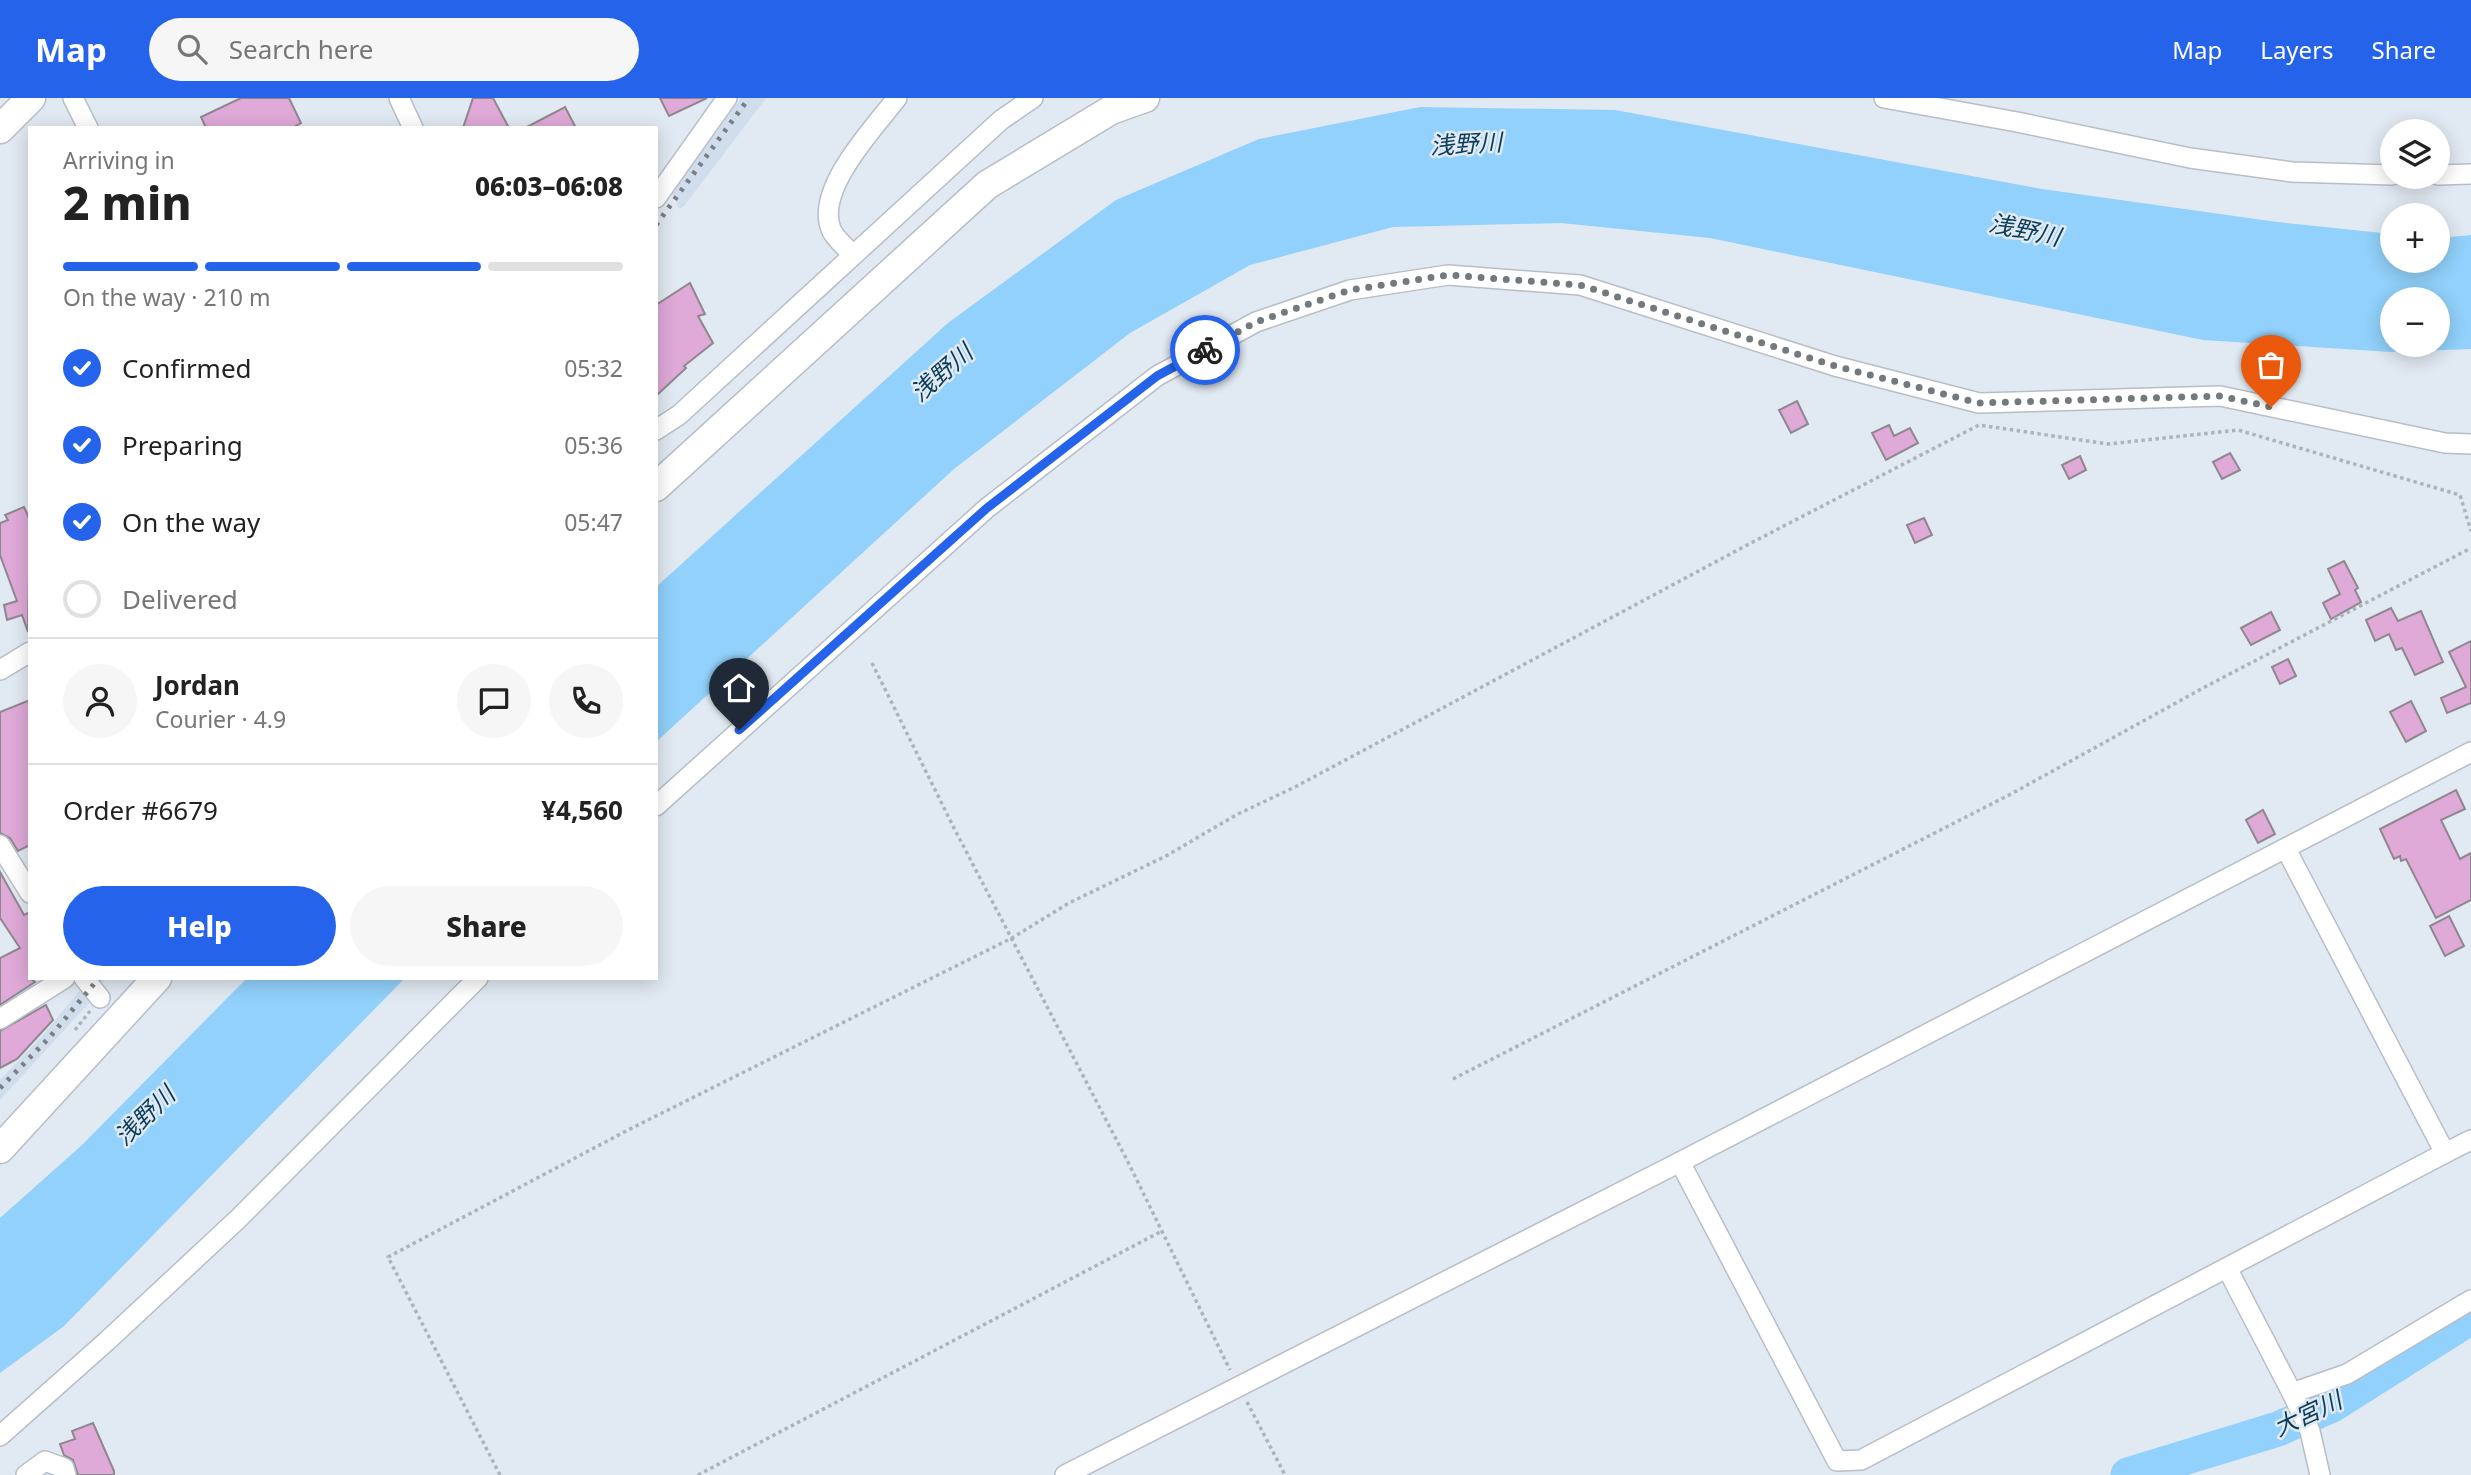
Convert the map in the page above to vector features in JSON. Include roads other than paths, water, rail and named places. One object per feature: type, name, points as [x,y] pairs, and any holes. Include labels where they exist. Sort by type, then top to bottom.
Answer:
[{"type":"street","points":[[0,129],[31,98]]},
{"type":"street","points":[[73,98],[87,126]]},
{"type":"street","points":[[399,98],[412,126]]},
{"type":"street","points":[[658,195],[727,98]]},
{"type":"street","points":[[852,254],[831,231],[828,213],[832,192],[840,174],[897,98]]},
{"type":"street","points":[[658,429],[680,415],[852,254],[1001,120],[1033,98]]},
{"type":"street","points":[[658,485],[987,185],[1111,110],[1144,98]]},
{"type":"street","points":[[1884,98],[2190,158],[2291,172],[2380,175]]},
{"type":"street","points":[[2450,175],[2471,174]]},
{"type":"street","points":[[658,804],[987,508],[1157,376],[1256,322],[1350,290],[1448,275],[1580,285],[1835,366],[1979,403],[2220,396],[2445,443],[2471,444]]},
{"type":"street","points":[[0,670],[28,653]]},
{"type":"street","points":[[1065,1475],[1680,1162],[2471,752]]},
{"type":"street","points":[[0,845],[28,890]]},
{"type":"street","points":[[2286,849],[2445,1153]]},
{"type":"street","points":[[0,1019],[62,980]]},
{"type":"street","points":[[86,980],[100,998]]},
{"type":"street","points":[[0,1149],[155,980]]},
{"type":"street","points":[[0,1436],[239,1218],[476,980]]},
{"type":"street","points":[[1680,1162],[1837,1461],[1861,1460],[2471,1140]]},
{"type":"street","points":[[2227,1268],[2310,1431],[2320,1475]]},
{"type":"street","points":[[2294,1397],[2347,1374],[2471,1300]]},
{"type":"street","points":[[26,1475],[45,1461],[64,1468],[66,1475]]},
{"type":"water","name":"浅野川","points":[[1420,107],[1615,110],[2042,189],[2277,222],[2380,233],[2380,273],[2450,273],[2450,237],[2471,235],[2471,349],[2450,350],[2450,287],[2380,287],[2380,351],[2203,340],[1710,238],[1561,223],[1393,227],[1250,265],[1130,333],[954,469],[658,740],[658,585],[948,323],[1116,200],[1259,139]]},
{"type":"water","name":"浅野川","points":[[245,980],[403,980],[64,1326],[0,1373],[0,1218],[82,1145]]},
{"type":"waterway","name":"大宮川","points":[[2128,1475],[2278,1429],[2332,1405],[2471,1317]]},
{"type":"railway","points":[[658,222],[749,98]]},
{"type":"railway","points":[[0,1088],[49,1038],[97,980]]}]
